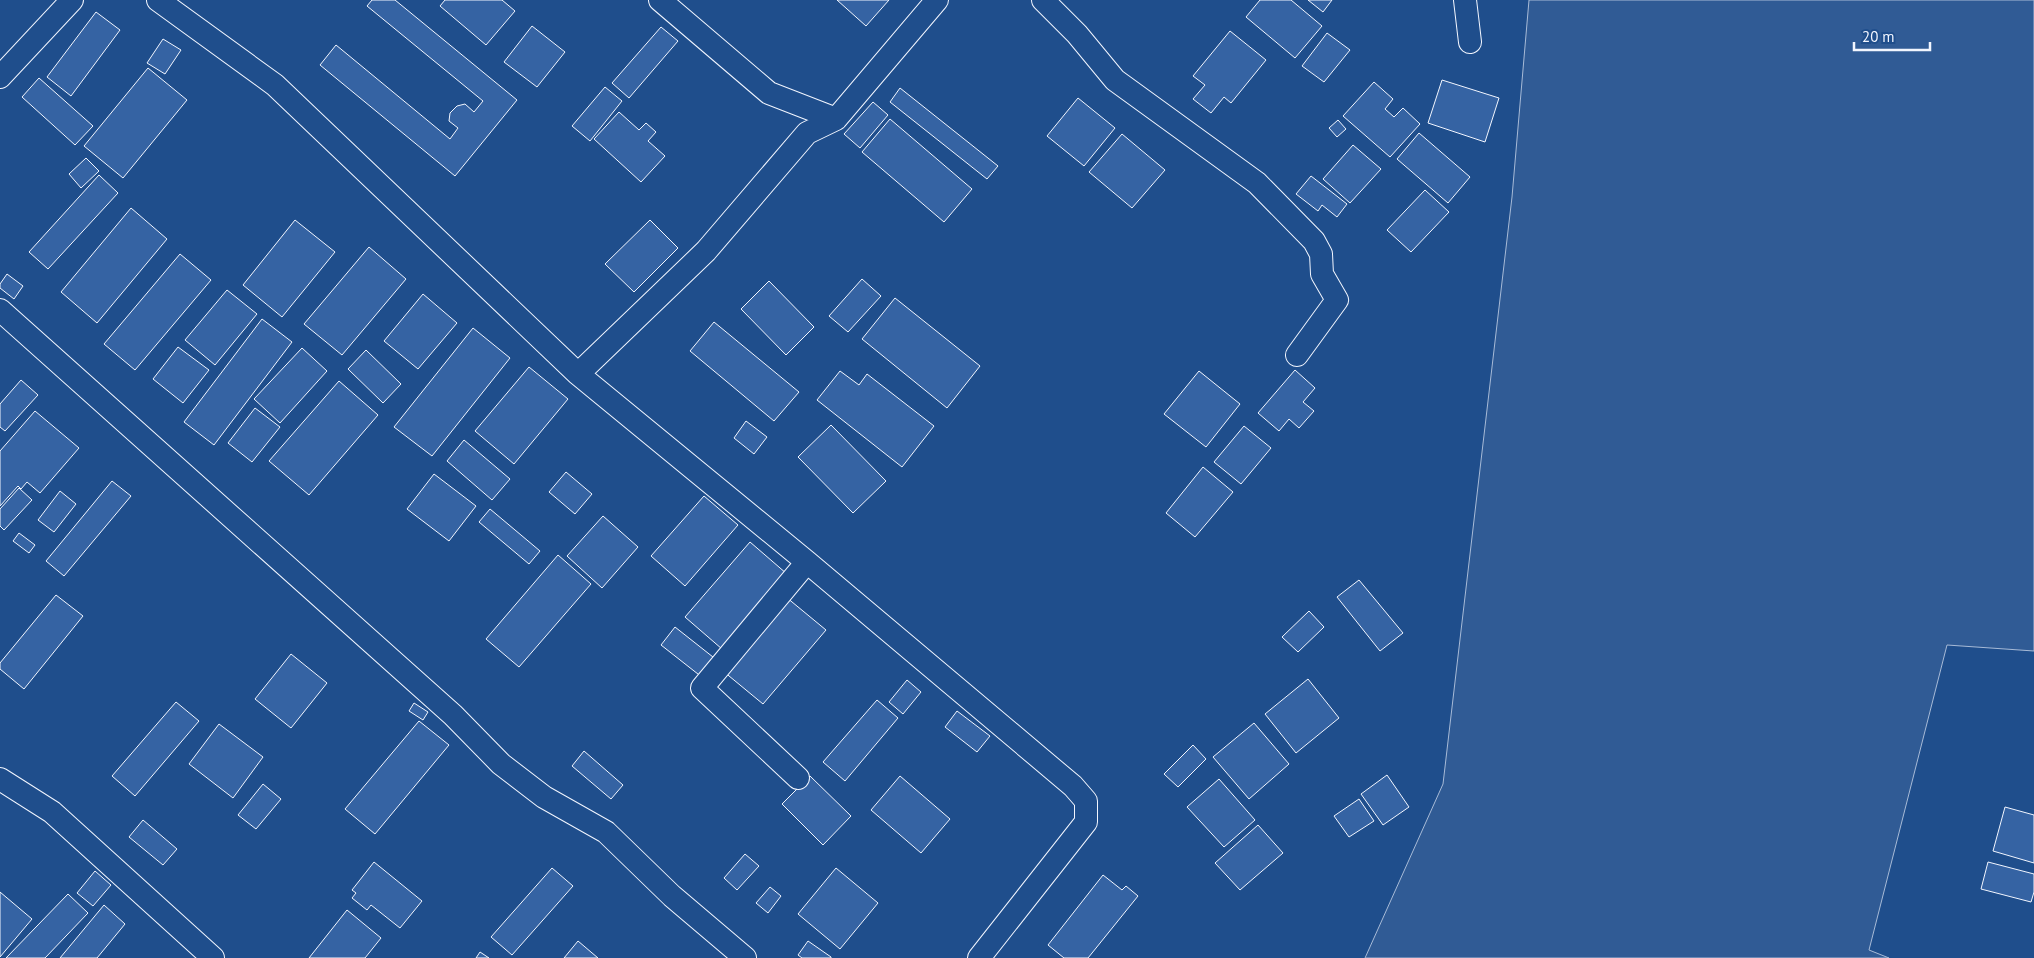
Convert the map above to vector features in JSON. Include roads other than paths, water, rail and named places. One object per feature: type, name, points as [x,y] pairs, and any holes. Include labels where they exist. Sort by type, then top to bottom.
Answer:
[{"type":"street","points":[[0,78],[72,0]]},
{"type":"street","points":[[158,0],[275,85],[578,374],[807,562],[1073,786],[1086,800],[1086,822],[979,958]]},
{"type":"street","points":[[660,0],[769,92],[836,119]]},
{"type":"street","points":[[578,374],[706,251],[807,133],[836,119],[937,0]]},
{"type":"street","points":[[1043,0],[1077,34],[1115,80],[1257,184],[1314,241],[1321,254],[1322,274],[1338,300],[1297,355]]},
{"type":"street","points":[[1466,0],[1470,42]]},
{"type":"street","points":[[0,310],[453,715],[501,764],[544,797],[606,832],[672,896],[745,958]]},
{"type":"street","points":[[798,778],[702,688],[807,562]]},
{"type":"street","points":[[0,779],[52,812],[213,958]]}]
